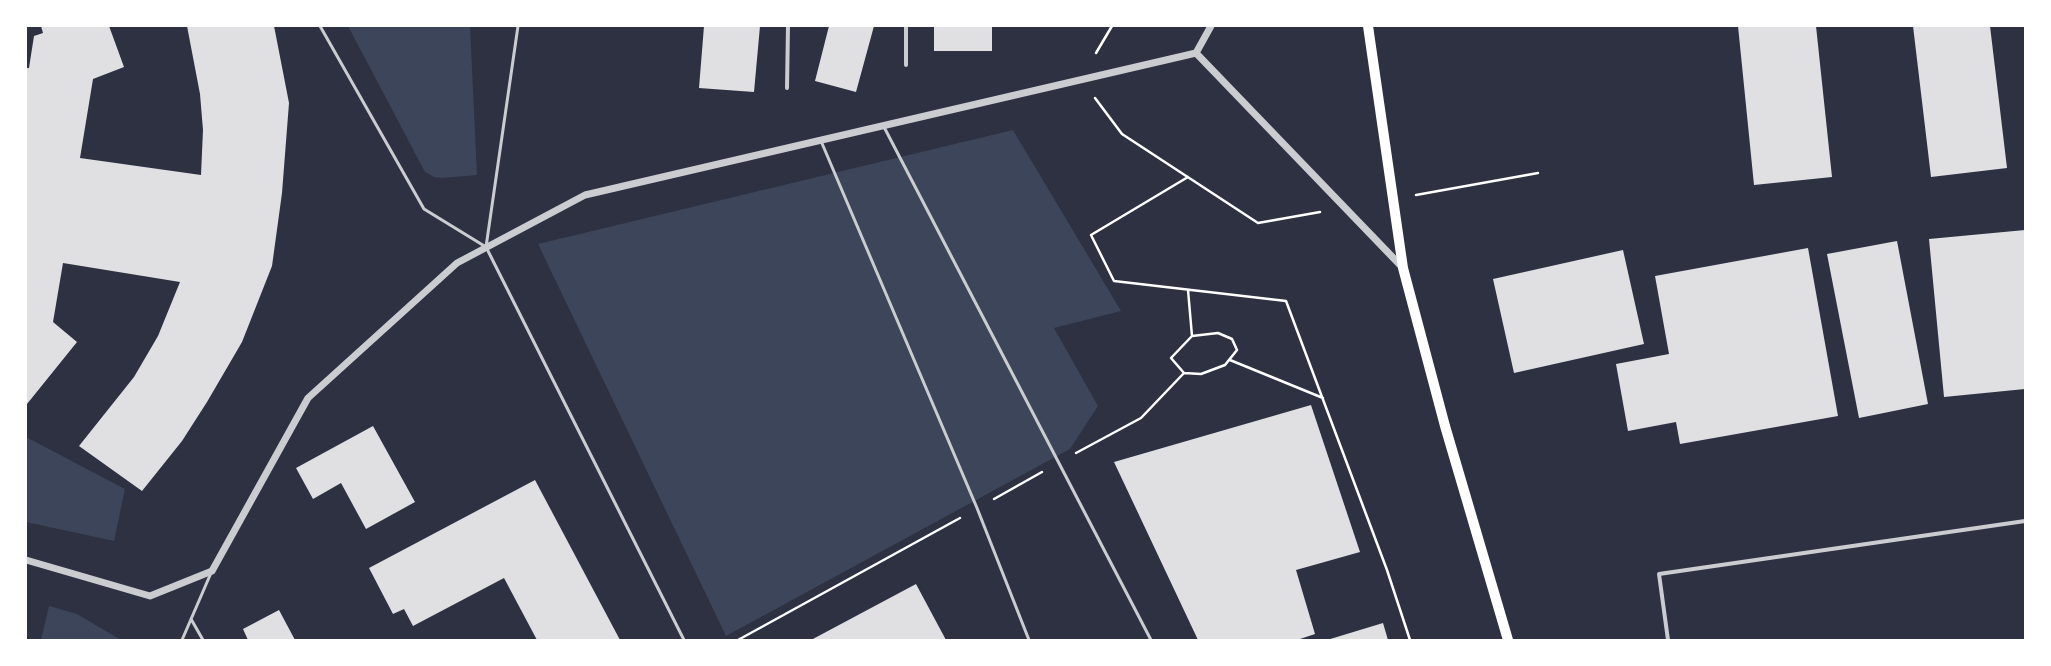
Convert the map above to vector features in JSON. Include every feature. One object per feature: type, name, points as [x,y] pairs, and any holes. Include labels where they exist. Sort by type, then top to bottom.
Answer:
[{"type":"main road","points":[[1368,26],[1403,268],[1445,426],[1508,640]]},
{"type":"street","points":[[787,88],[788,26]]},
{"type":"street","points":[[906,26],[906,65]]},
{"type":"street","points":[[26,560],[150,596],[212,571],[308,398],[456,263],[584,195],[1196,53],[1211,26]]},
{"type":"street","points":[[1196,53],[1403,268]]},
{"type":"street","points":[[1668,640],[1658,574],[2025,521]]},
{"type":"lane","points":[[320,26],[424,208],[486,247],[684,640]]},
{"type":"lane","points":[[486,247],[518,26]]},
{"type":"lane","points":[[884,125],[1152,640]]},
{"type":"lane","points":[[820,140],[977,508],[1028,640]]},
{"type":"lane","points":[[182,640],[212,571]]},
{"type":"lane","points":[[191,619],[203,640]]},
{"type":"path","points":[[1188,177],[1091,235],[1114,281],[1286,301],[1387,570],[1410,640]]},
{"type":"path","points":[[1188,290],[1192,336]]},
{"type":"path","points":[[1218,333],[1232,339],[1237,350],[1230,360],[1225,365],[1201,374],[1184,373],[1171,358],[1192,336],[1218,333]]},
{"type":"path","points":[[1230,360],[1323,398]]},
{"type":"path","points":[[738,640],[1141,418],[1184,373]]},
{"type":"shaded area","points":[[348,26],[470,26],[477,175],[442,178],[434,177],[425,172]]},
{"type":"shaded area","points":[[1013,130],[1121,311],[1054,328],[1098,406],[1070,449],[726,636],[538,244]]},
{"type":"shaded area","points":[[26,437],[125,489],[114,541],[26,522]]},
{"type":"shaded area","points":[[49,606],[77,614],[121,640],[41,640]]},
{"type":"building","points":[[41,26],[109,26],[124,67],[93,79],[80,158],[201,175],[203,130],[200,94],[187,26],[274,26],[289,103],[282,193],[272,266],[242,342],[182,441],[142,491],[79,446],[134,377],[158,336],[180,282],[63,263],[53,322],[77,342],[27,404],[26,402],[26,68],[29,68],[34,36],[43,33]]},
{"type":"building","points":[[704,26],[760,26],[754,92],[699,88]]},
{"type":"building","points":[[829,26],[874,26],[856,92],[815,81]]},
{"type":"building","points":[[934,26],[992,26],[992,51],[934,51]]},
{"type":"building","points":[[1738,26],[1816,26],[1832,177],[1754,185]]},
{"type":"building","points":[[1913,26],[1990,26],[2007,168],[1931,177]]},
{"type":"building","points":[[2025,230],[2025,389],[1944,397],[1929,239]]},
{"type":"building","points":[[1897,241],[1928,404],[1859,418],[1827,254]]},
{"type":"building","points":[[1808,248],[1838,416],[1680,444],[1676,422],[1628,431],[1616,364],[1669,354],[1655,276]]},
{"type":"building","points":[[1623,250],[1644,344],[1514,373],[1493,279]]},
{"type":"building","points":[[1311,405],[1360,552],[1296,570],[1315,634],[1297,640],[1198,640],[1114,462]]},
{"type":"building","points":[[373,426],[415,502],[366,529],[341,483],[313,499],[296,468]]},
{"type":"building","points":[[535,480],[620,640],[537,640],[504,578],[413,626],[404,609],[393,614],[369,568]]},
{"type":"building","points":[[916,584],[946,640],[811,640]]},
{"type":"building","points":[[279,610],[295,640],[248,640],[243,629]]},
{"type":"building","points":[[1383,623],[1388,640],[1327,640]]}]
